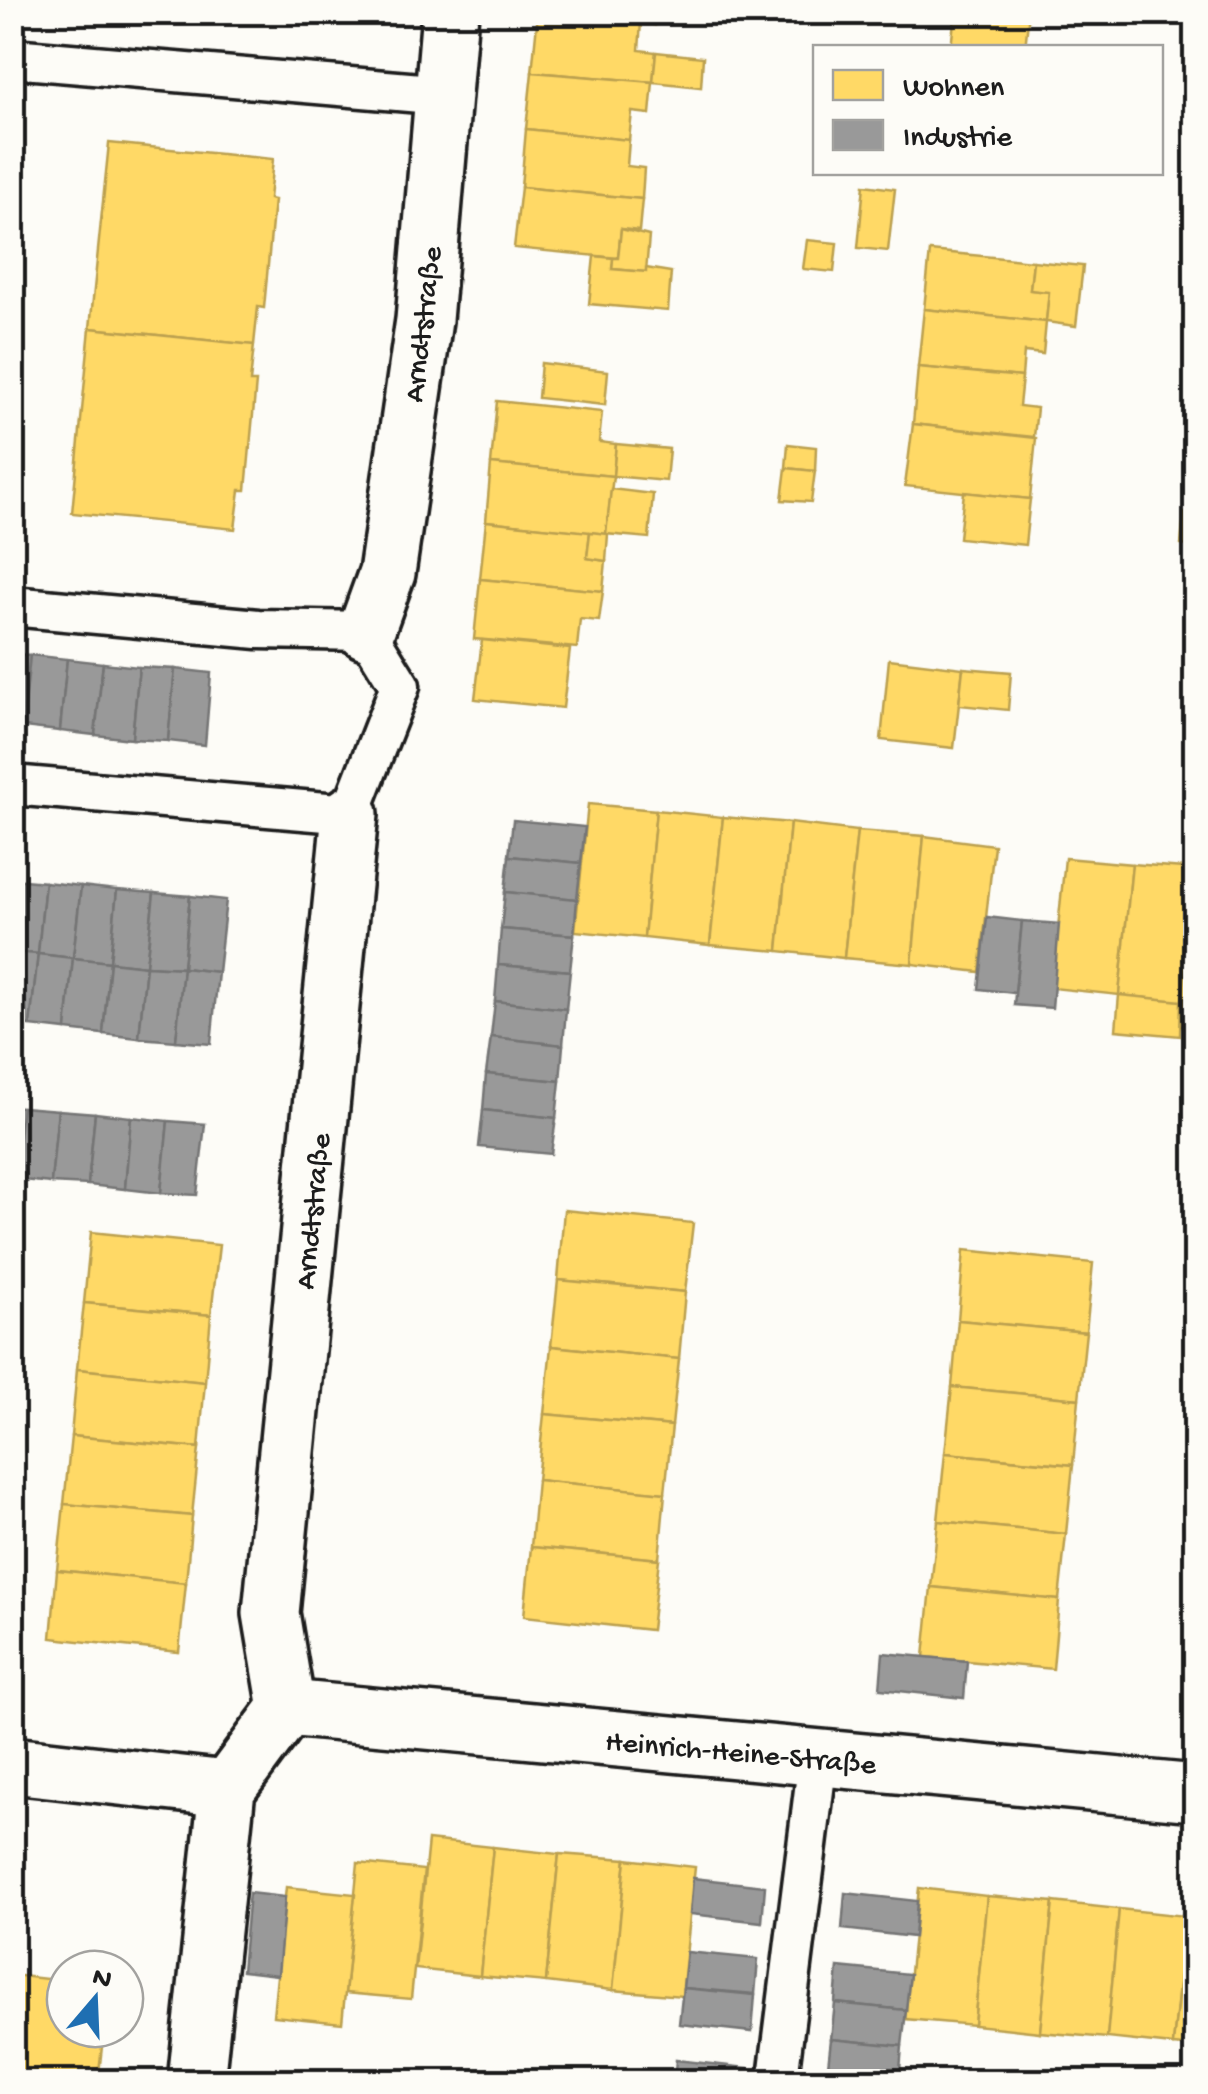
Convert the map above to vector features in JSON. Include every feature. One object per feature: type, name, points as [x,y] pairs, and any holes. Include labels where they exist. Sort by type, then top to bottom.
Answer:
[{"type":"street","name":"Arndtstraße","points":[[366,632],[387,573],[424,320],[450,12]]},
{"type":"street","name":"Arndtstraße","points":[[287,1708],[272,1612],[350,814]]},
{"type":"street","name":"Heinrich-Heine-Straße","points":[[287,1708],[1196,1793]]},
{"type":"street","points":[[196,2082],[227,1789],[287,1708]]},
{"type":"street","points":[[12,1765],[227,1789]]},
{"type":"lane","points":[[12,58],[444,95]]},
{"type":"lane","points":[[12,606],[258,629],[366,632]]},
{"type":"lane","name":"Arndtstraße","points":[[350,814],[400,686],[366,632]]},
{"type":"lane","points":[[12,786],[350,814]]},
{"type":"lane","points":[[778,2078],[818,1758]]},
{"type":"building: Wohnen","points":[[577,12],[656,12],[655,25],[576,16]]},
{"type":"building: Wohnen","points":[[955,12],[1029,12],[1025,45],[951,45]]},
{"type":"building: Wohnen","points":[[538,13],[641,22],[639,50],[656,52],[653,82],[532,72]]},
{"type":"building: Wohnen","points":[[656,52],[703,57],[701,87],[653,82]]},
{"type":"building: Wohnen","points":[[532,72],[653,82],[650,114],[632,112],[629,140],[526,129]]},
{"type":"building: Wohnen","points":[[526,129],[629,140],[627,166],[644,168],[642,199],[521,187]]},
{"type":"building: Wohnen","points":[[109,143],[273,159],[269,199],[274,200],[264,308],[258,307],[254,345],[90,328]]},
{"type":"building: Wohnen","points":[[864,185],[895,189],[888,251],[858,248]]},
{"type":"building: Wohnen","points":[[521,187],[642,199],[639,231],[621,229],[618,258],[514,248]]},
{"type":"building: Wohnen","points":[[621,229],[649,236],[646,272],[612,269],[613,258],[618,258]]},
{"type":"building: Wohnen","points":[[807,240],[837,243],[834,272],[803,269]]},
{"type":"building: Wohnen","points":[[930,251],[1033,261],[1030,290],[1049,292],[1046,322],[924,309]]},
{"type":"building: Wohnen","points":[[594,256],[613,258],[612,269],[671,272],[668,311],[589,304]]},
{"type":"building: Wohnen","points":[[1033,261],[1083,266],[1076,326],[1046,322],[1049,292],[1030,290]]},
{"type":"building: Wohnen","points":[[924,309],[1046,322],[1043,354],[1024,352],[1022,377],[918,367]]},
{"type":"building: Wohnen","points":[[90,328],[254,345],[250,382],[256,382],[246,490],[240,490],[235,529],[72,513]]},
{"type":"building: Wohnen","points":[[541,363],[608,371],[605,405],[538,398]]},
{"type":"building: Wohnen","points":[[918,367],[1022,377],[1019,406],[1037,408],[1034,437],[913,424]]},
{"type":"building: Wohnen","points":[[497,401],[602,412],[599,442],[616,444],[613,476],[491,464]]},
{"type":"building: Wohnen","points":[[913,424],[1036,438],[1030,499],[905,486]]},
{"type":"building: Wohnen","points":[[616,444],[669,449],[666,481],[613,476]]},
{"type":"building: Wohnen","points":[[788,444],[816,447],[815,471],[786,468]]},
{"type":"building: Wohnen","points":[[491,464],[613,476],[606,534],[486,521]]},
{"type":"building: Wohnen","points":[[786,468],[815,471],[811,502],[782,500]]},
{"type":"building: Wohnen","points":[[611,489],[653,494],[649,538],[606,534]]},
{"type":"building: Wohnen","points":[[964,492],[1030,499],[1025,545],[959,538]]},
{"type":"building: Wohnen","points":[[1184,513],[1196,514],[1196,547],[1181,545]]},
{"type":"building: Wohnen","points":[[486,521],[590,532],[587,558],[606,561],[603,591],[480,579]]},
{"type":"building: Wohnen","points":[[590,532],[608,534],[606,561],[587,558]]},
{"type":"building: Wohnen","points":[[480,579],[603,591],[599,621],[580,619],[577,648],[474,639]]},
{"type":"building: Wohnen","points":[[482,640],[570,649],[563,708],[475,699]]},
{"type":"building: Wohnen","points":[[889,659],[963,668],[954,748],[881,740]]},
{"type":"building: Wohnen","points":[[963,668],[1011,672],[1008,710],[959,705]]},
{"type":"building: Wohnen","points":[[588,804],[656,810],[644,938],[575,931]]},
{"type":"building: Wohnen","points":[[656,810],[723,817],[710,945],[644,938]]},
{"type":"building: Wohnen","points":[[723,817],[790,823],[778,951],[710,945]]},
{"type":"building: Wohnen","points":[[790,823],[857,831],[844,958],[778,951]]},
{"type":"building: Wohnen","points":[[857,831],[924,836],[912,964],[844,958]]},
{"type":"building: Wohnen","points":[[924,836],[994,845],[980,972],[912,964]]},
{"type":"building: Wohnen","points":[[1065,858],[1132,864],[1119,995],[1052,988]]},
{"type":"building: Wohnen","points":[[1132,864],[1196,869],[1184,1002],[1119,995]]},
{"type":"building: Wohnen","points":[[1196,895],[1196,1028],[1179,1026]]},
{"type":"building: Wohnen","points":[[1119,995],[1181,1001],[1180,1036],[1116,1030]]},
{"type":"building: Wohnen","points":[[564,1210],[693,1223],[685,1292],[558,1280]]},
{"type":"building: Wohnen","points":[[91,1232],[219,1245],[211,1315],[84,1303]]},
{"type":"building: Wohnen","points":[[964,1250],[1093,1263],[1086,1332],[958,1320]]},
{"type":"building: Wohnen","points":[[558,1280],[685,1292],[679,1359],[551,1346]]},
{"type":"building: Wohnen","points":[[84,1303],[211,1315],[205,1382],[77,1369]]},
{"type":"building: Wohnen","points":[[958,1320],[1086,1332],[1079,1399],[952,1387]]},
{"type":"building: Wohnen","points":[[551,1346],[679,1359],[672,1426],[544,1414]]},
{"type":"building: Wohnen","points":[[77,1369],[205,1382],[199,1448],[71,1436]]},
{"type":"building: Wohnen","points":[[952,1387],[1079,1399],[1073,1465],[945,1453]]},
{"type":"building: Wohnen","points":[[544,1414],[672,1426],[665,1493],[537,1480]]},
{"type":"building: Wohnen","points":[[71,1436],[199,1448],[192,1516],[64,1504]]},
{"type":"building: Wohnen","points":[[945,1453],[1073,1465],[1066,1534],[938,1521]]},
{"type":"building: Wohnen","points":[[537,1480],[665,1493],[659,1559],[531,1547]]},
{"type":"building: Wohnen","points":[[64,1504],[192,1516],[186,1583],[57,1570]]},
{"type":"building: Wohnen","points":[[938,1521],[1066,1534],[1059,1600],[931,1587]]},
{"type":"building: Wohnen","points":[[531,1547],[659,1559],[651,1630],[524,1616]]},
{"type":"building: Wohnen","points":[[57,1570],[186,1583],[179,1652],[51,1638]]},
{"type":"building: Wohnen","points":[[931,1587],[1059,1600],[1053,1669],[924,1657]]},
{"type":"building: Wohnen","points":[[428,1840],[493,1847],[480,1976],[415,1969]]},
{"type":"building: Wohnen","points":[[493,1847],[559,1854],[546,1982],[480,1976]]},
{"type":"building: Wohnen","points":[[559,1854],[626,1859],[613,1990],[546,1982]]},
{"type":"building: Wohnen","points":[[626,1859],[695,1867],[682,1996],[613,1990]]},
{"type":"building: Wohnen","points":[[358,1863],[424,1870],[411,1999],[345,1993]]},
{"type":"building: Wohnen","points":[[286,1887],[355,1894],[342,2023],[273,2016]]},
{"type":"building: Wohnen","points":[[919,1888],[987,1896],[974,2025],[905,2019]]},
{"type":"building: Wohnen","points":[[987,1896],[1053,1902],[1040,2032],[974,2025]]},
{"type":"building: Wohnen","points":[[1053,1902],[1119,1909],[1107,2038],[1040,2032]]},
{"type":"building: Wohnen","points":[[1119,1909],[1186,1916],[1173,2045],[1107,2038]]},
{"type":"building: Wohnen","points":[[1186,1916],[1196,1917],[1196,2047],[1173,2045]]},
{"type":"building: Wohnen","points":[[12,1975],[45,1979],[45,2049],[102,2049],[98,2082],[12,2082]]},
{"type":"building: Industrie","points":[[12,654],[30,655],[23,727],[12,726]]},
{"type":"building: Industrie","points":[[30,655],[67,659],[60,731],[23,727]]},
{"type":"building: Industrie","points":[[67,659],[103,663],[95,735],[60,731]]},
{"type":"building: Industrie","points":[[103,663],[139,667],[132,739],[95,735]]},
{"type":"building: Industrie","points":[[139,667],[175,669],[168,741],[132,739]]},
{"type":"building: Industrie","points":[[175,669],[211,673],[205,745],[168,741]]},
{"type":"building: Industrie","points":[[513,820],[585,827],[581,863],[509,856]]},
{"type":"building: Industrie","points":[[509,856],[581,863],[577,899],[505,892]]},
{"type":"building: Industrie","points":[[12,879],[45,882],[38,954],[12,952]]},
{"type":"building: Industrie","points":[[45,882],[81,886],[73,958],[38,954]]},
{"type":"building: Industrie","points":[[81,886],[117,890],[110,962],[73,958]]},
{"type":"building: Industrie","points":[[117,890],[154,893],[146,966],[110,962]]},
{"type":"building: Industrie","points":[[505,892],[577,899],[574,935],[501,929]]},
{"type":"building: Industrie","points":[[154,893],[190,896],[183,968],[146,966]]},
{"type":"building: Industrie","points":[[190,896],[226,900],[218,972],[183,968]]},
{"type":"building: Industrie","points":[[987,917],[1022,921],[1015,993],[979,989]]},
{"type":"building: Industrie","points":[[1022,921],[1059,924],[1052,1008],[1014,1005]]},
{"type":"building: Industrie","points":[[501,929],[574,935],[570,971],[498,965]]},
{"type":"building: Industrie","points":[[12,952],[38,954],[30,1026],[12,1024]]},
{"type":"building: Industrie","points":[[38,954],[73,958],[66,1030],[30,1026]]},
{"type":"building: Industrie","points":[[73,958],[110,962],[103,1034],[66,1030]]},
{"type":"building: Industrie","points":[[110,962],[146,966],[139,1038],[103,1034]]},
{"type":"building: Industrie","points":[[498,965],[570,971],[566,1009],[495,1001]]},
{"type":"building: Industrie","points":[[146,966],[183,968],[176,1041],[139,1038]]},
{"type":"building: Industrie","points":[[183,968],[218,972],[211,1044],[176,1041]]},
{"type":"building: Industrie","points":[[495,1001],[566,1009],[563,1045],[491,1037]]},
{"type":"building: Industrie","points":[[491,1037],[563,1045],[560,1081],[486,1074]]},
{"type":"building: Industrie","points":[[486,1074],[560,1081],[556,1118],[483,1110]]},
{"type":"building: Industrie","points":[[12,1106],[22,1107],[15,1179],[12,1178]]},
{"type":"building: Industrie","points":[[22,1107],[58,1110],[51,1183],[15,1179]]},
{"type":"building: Industrie","points":[[58,1110],[95,1113],[88,1185],[51,1183]]},
{"type":"building: Industrie","points":[[483,1110],[556,1118],[551,1154],[479,1147]]},
{"type":"building: Industrie","points":[[95,1113],[131,1117],[125,1189],[88,1185]]},
{"type":"building: Industrie","points":[[131,1117],[168,1121],[161,1193],[125,1189]]},
{"type":"building: Industrie","points":[[168,1121],[205,1124],[197,1195],[161,1193]]},
{"type":"building: Industrie","points":[[883,1653],[967,1661],[964,1698],[880,1689]]},
{"type":"building: Industrie","points":[[693,1878],[765,1886],[762,1922],[690,1914]]},
{"type":"building: Industrie","points":[[249,1893],[285,1897],[278,1975],[242,1971]]},
{"type":"building: Industrie","points":[[845,1893],[917,1901],[914,1937],[842,1929]]},
{"type":"building: Industrie","points":[[687,1952],[758,1959],[755,1994],[683,1988]]},
{"type":"building: Industrie","points":[[838,1967],[910,1974],[906,2010],[835,2003]]},
{"type":"building: Industrie","points":[[683,1988],[755,1995],[752,2032],[679,2024]]},
{"type":"building: Industrie","points":[[835,2003],[906,2010],[902,2046],[831,2039]]},
{"type":"building: Industrie","points":[[831,2039],[902,2046],[899,2082],[827,2075]]},
{"type":"building: Industrie","points":[[676,2060],[748,2068],[746,2082],[674,2082]]},
{"type":"building: Industrie","points":[[827,2075],[891,2082],[826,2082]]}]
